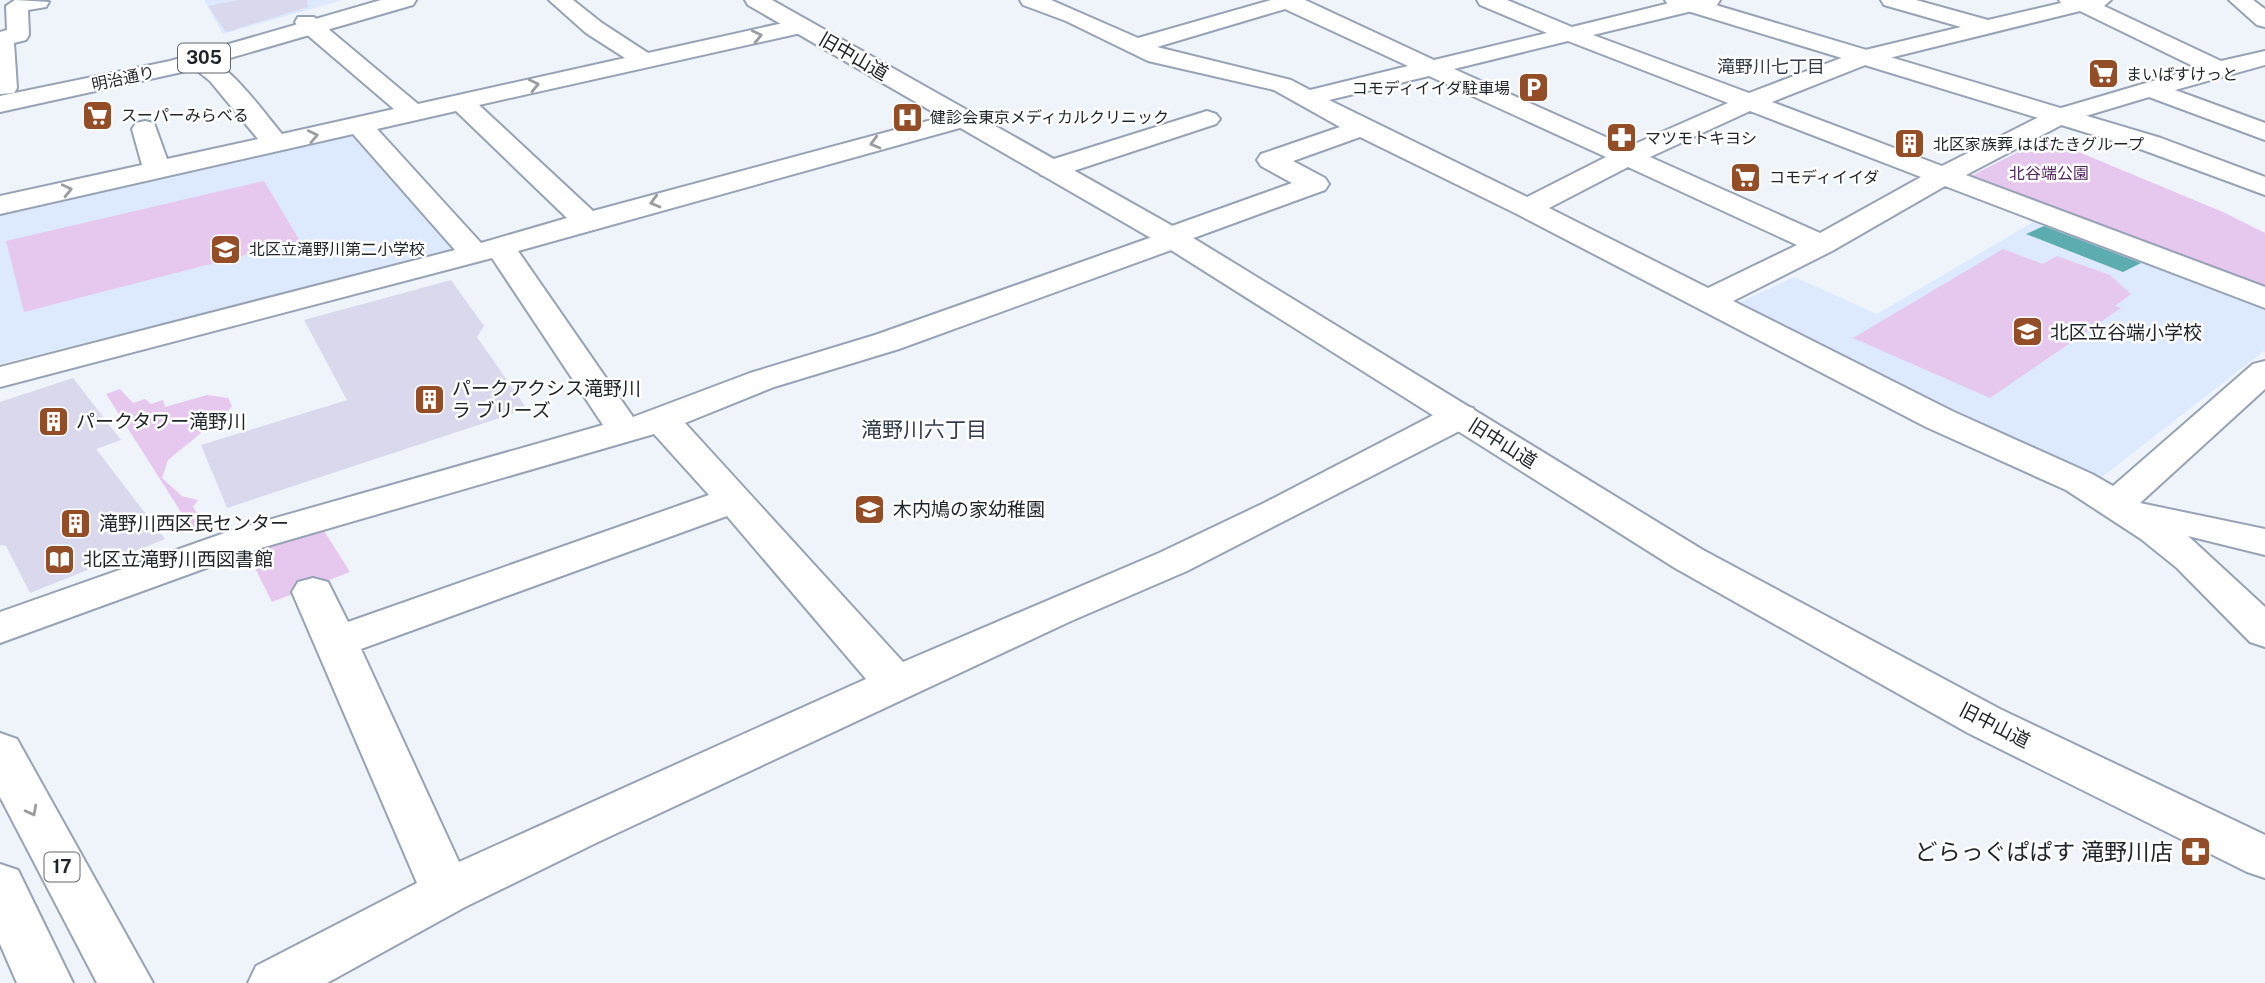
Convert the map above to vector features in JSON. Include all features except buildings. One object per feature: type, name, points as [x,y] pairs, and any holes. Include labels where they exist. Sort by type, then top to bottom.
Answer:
[{"type":"main road","points":[[2,95],[2,38],[18,35],[17,6],[38,0]]},
{"type":"main road","name":"明治通り","points":[[2,95],[196,61],[381,0]]},
{"type":"main road","name":"明治通り","points":[[2,95],[144,66],[405,0]]},
{"type":"main road","points":[[560,0],[594,28],[643,60]]},
{"type":"main road","name":"旧中山道","points":[[756,0],[1172,238],[1689,559],[1984,721],[2265,858]]},
{"type":"main road","points":[[1488,0],[1570,34],[2265,298]]},
{"type":"main road","points":[[1892,0],[1986,27]]},
{"type":"main road","points":[[2240,0],[2265,20]]},
{"type":"main road","points":[[1046,1],[1156,56],[1282,85],[1361,128],[1527,208],[1939,419],[2079,482],[2155,530],[2191,559],[2265,632]]},
{"type":"main road","points":[[1136,46],[1288,1],[1821,245]]},
{"type":"main road","points":[[1308,98],[1692,2],[2152,144],[2265,187]]},
{"type":"main road","points":[[1527,208],[1628,157],[1752,101],[1865,57],[2084,2],[2218,69]]},
{"type":"main road","points":[[310,24],[415,114]]},
{"type":"main road","points":[[0,205],[801,26]]},
{"type":"main road","points":[[1706,302],[1821,245],[1945,175],[2060,116],[2218,69],[2265,58]]},
{"type":"main road","points":[[196,61],[219,76],[276,144]]},
{"type":"main road","points":[[2150,89],[2265,132]]},
{"type":"main road","points":[[461,102],[587,220]]},
{"type":"main road","points":[[0,377],[488,251],[587,220],[965,118]]},
{"type":"main road","points":[[1051,169],[1207,119]]},
{"type":"main road","points":[[360,126],[488,251],[643,425],[733,500],[816,590],[896,684]]},
{"type":"main road","points":[[0,628],[247,539],[643,425],[762,380],[887,342],[1172,238],[1315,184],[1271,160],[1361,128]]},
{"type":"main road","points":[[145,129],[157,170]]},
{"type":"main road","points":[[2124,512],[2265,370]]},
{"type":"main road","points":[[276,983],[447,892],[613,812],[1056,611],[1173,562],[1278,511],[1460,416]]},
{"type":"main road","points":[[334,643],[733,500]]},
{"type":"main road","points":[[2124,512],[2172,520],[2265,542]]},
{"type":"main road","points":[[313,592],[447,892]]},
{"type":"main road","name":"17","points":[[0,751],[125,983]]},
{"type":"main road","points":[[0,885],[45,983]]},
{"type":"main road","points":[[0,921],[29,983]]},
{"type":"shaded area","points":[[204,0],[342,0],[223,34]]},
{"type":"shaded area","name":"北区立滝野川第二小学校","points":[[341,132],[355,134],[455,246],[447,252],[0,364],[0,208]]},
{"type":"shaded area","name":"北区立谷端小学校","points":[[2040,218],[2265,305],[2265,350],[2098,480],[1935,405],[1734,305],[1794,277],[1877,314]]},
{"type":"green space","name":"北谷端公園","points":[[2045,138],[2223,212],[2265,233],[2265,291],[1971,176]]},
{"type":"green space","points":[[264,181],[300,241],[24,312],[6,241]]},
{"type":"green space","points":[[2003,249],[2043,264],[2057,256],[2110,275],[2131,294],[2115,306],[2121,308],[1990,398],[1853,338]]},
{"type":"green space","points":[[120,389],[133,403],[145,399],[151,404],[163,400],[165,407],[207,395],[228,398],[232,406],[168,460],[162,478],[182,496],[198,500],[193,507],[198,514],[215,519],[213,521],[200,528],[191,528],[106,394]]},
{"type":"green space","points":[[319,523],[350,572],[272,602],[244,546]]},
{"type":"water","points":[[2044,226],[2141,263],[2123,272],[2026,234]]},
{"type":"place","name":"まいばすけっと","points":[[2103,74]]},
{"type":"place","name":"コモディイイダ駐車場","points":[[1533,88]]},
{"type":"place","name":"スーパーみらべる","points":[[98,115]]},
{"type":"place","name":"健診会東京メディカルクリニック","points":[[907,117]]},
{"type":"place","name":"マツモトキヨシ","points":[[1622,138]]},
{"type":"place","name":"北区家族葬 はばたきグループ","points":[[1910,144]]},
{"type":"place","name":"コモディイイダ","points":[[1746,177]]},
{"type":"place","name":"北区立滝野川第二小学校","points":[[226,249]]},
{"type":"place","name":"北区立谷端小学校","points":[[2027,332]]},
{"type":"place","name":"パークアクシス滝野川 ラ ブリーズ","points":[[429,399]]},
{"type":"place","name":"パークタワー滝野川","points":[[53,421]]},
{"type":"place","name":"木内鳩の家幼稚園","points":[[870,509]]},
{"type":"place","name":"滝野川西区民センター","points":[[76,523]]},
{"type":"place","name":"北区立滝野川西図書館","points":[[60,559]]},
{"type":"place","name":"どらっぐぱぱす 滝野川店","points":[[2196,852]]},
{"type":"district","name":"滝野川七丁目","points":[[1771,67]]},
{"type":"district","name":"滝野川六丁目","points":[[924,430]]}]
